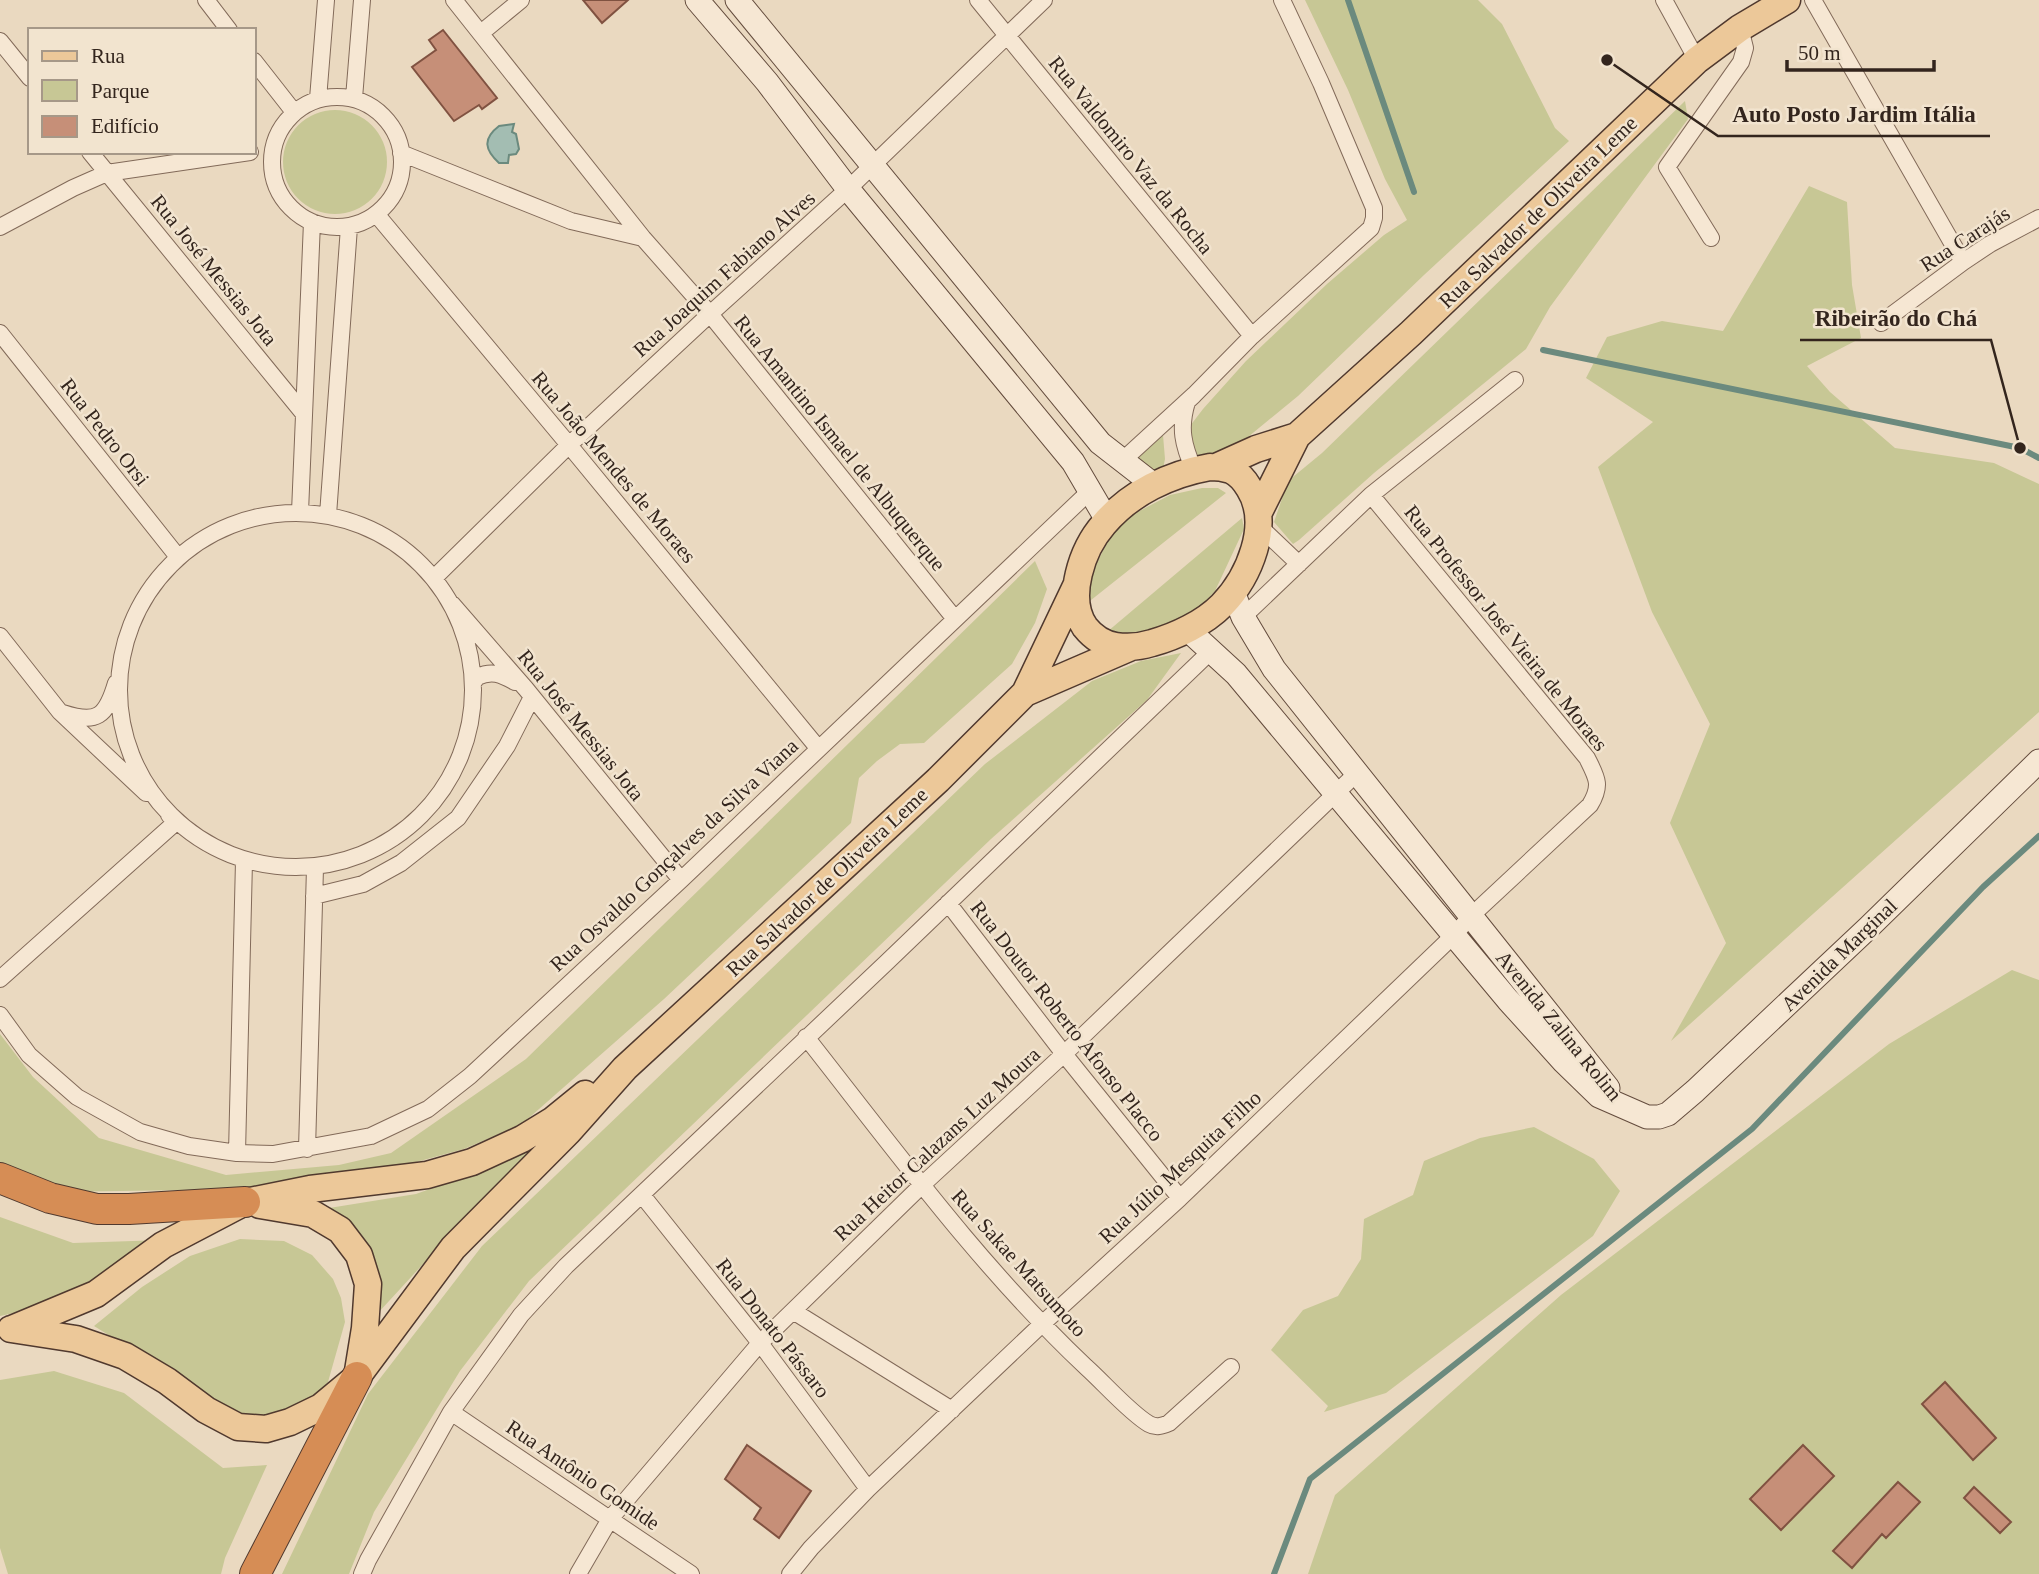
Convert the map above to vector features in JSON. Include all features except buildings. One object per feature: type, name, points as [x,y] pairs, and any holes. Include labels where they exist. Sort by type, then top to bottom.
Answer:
[{"type":"highway","points":[[0,1178],[50,1198],[97,1209],[244,1202]]},
{"type":"highway","points":[[255,1574],[357,1377]]},
{"type":"main road","points":[[698,0],[767,82],[848,189],[1073,462],[1107,520]]},
{"type":"main road","points":[[737,0],[1100,443],[1154,485]]},
{"type":"main road","name":"Rua Salvador de Oliveira Leme","points":[[1297,436],[1411,333],[1697,60],[1740,28],[1787,0]]},
{"type":"main road","points":[[1025,693],[1076,586],[1082,564],[1094,538],[1107,520],[1123,505],[1154,485],[1297,436]]},
{"type":"main road","points":[[1076,586],[1078,617],[1091,635],[1107,645],[1129,648],[1151,644],[1187,629],[1215,610],[1233,592],[1255,546],[1259,519],[1297,436]]},
{"type":"main road","points":[[1205,469],[1229,469],[1245,481],[1254,496],[1259,519]]},
{"type":"main road","name":"Avenida Zalina Rolim","points":[[1233,592],[1243,617],[1274,669],[1624,1107]]},
{"type":"main road","name":"Avenida Zalina Rolim","points":[[1187,629],[1242,680],[1508,1000],[1564,1062],[1599,1096],[1624,1107]]},
{"type":"main road","points":[[1025,693],[1129,648]]},
{"type":"main road","name":"Rua Salvador de Oliveira Leme","points":[[625,1068],[938,780],[1025,693]]},
{"type":"main road","name":"Avenida Marginal","points":[[1624,1107],[1647,1117],[1659,1117],[1677,1107],[1869,928],[2039,761]]},
{"type":"main road","points":[[6,1330],[96,1294],[163,1245],[244,1202],[310,1189],[427,1175],[472,1162],[522,1139],[553,1120],[596,1086],[625,1068]]},
{"type":"main road","points":[[6,1330],[76,1339],[125,1356],[167,1381],[206,1410],[238,1426],[266,1429],[290,1422],[321,1407],[357,1377],[453,1248],[568,1132],[625,1068]]},
{"type":"main road","points":[[244,1202],[313,1213],[340,1230],[359,1255],[368,1284],[365,1328],[357,1377]]},
{"type":"street","points":[[206,0],[227,28]]},
{"type":"street","points":[[318,99],[327,0]]},
{"type":"street","points":[[354,98],[362,0]]},
{"type":"street","name":"Rua Amantino Ismael de Albuquerque","points":[[454,0],[643,238],[710,314],[955,619]]},
{"type":"street","points":[[481,33],[521,0]]},
{"type":"street","name":"Rua Valdomiro Vaz da Rocha","points":[[978,0],[1252,335]]},
{"type":"street","name":"Rua Joaquim Fabiano Alves","points":[[434,578],[569,445],[848,189],[1044,0]]},
{"type":"street","points":[[1122,461],[1187,402],[1252,335],[1371,228],[1374,208],[1282,0]]},
{"type":"street","points":[[1664,0],[1697,60]]},
{"type":"street","points":[[1814,0],[1963,262]]},
{"type":"street","points":[[1710,238],[1667,167],[1741,62],[1745,48],[1740,28]]},
{"type":"street","points":[[0,41],[28,76]]},
{"type":"street","points":[[256,64],[294,112]]},
{"type":"street","points":[[336,96],[354,98],[370,105],[384,116],[394,130],[401,153],[401,178],[387,205],[377,215],[349,227],[328,228],[312,222],[287,205],[274,181],[271,149],[283,124],[294,112],[318,99],[336,96]]},
{"type":"street","points":[[256,151],[271,149]]},
{"type":"street","points":[[401,153],[571,221],[643,238]]},
{"type":"street","name":"Rua José Messias Jota","points":[[92,154],[304,414]]},
{"type":"street","points":[[0,227],[73,187],[107,173],[238,154]]},
{"type":"street","name":"Rua João Mendes de Moraes","points":[[377,215],[818,748]]},
{"type":"street","name":"Rua Carajás","points":[[1881,323],[1990,244],[2039,218]]},
{"type":"street","points":[[300,512],[312,222]]},
{"type":"street","points":[[328,515],[349,227]]},
{"type":"street","name":"Rua Pedro Orsi","points":[[0,333],[178,557]]},
{"type":"street","points":[[1243,617],[1371,495],[1515,380]]},
{"type":"street","points":[[1187,402],[1182,425],[1186,450],[1205,469]]},
{"type":"street","name":"Rua Osvaldo Gonçalves da Silva Viana","points":[[0,1015],[29,1055],[77,1097],[139,1132],[189,1146],[237,1153],[273,1154],[307,1149],[370,1136],[428,1109],[470,1076],[681,880],[1090,491]]},
{"type":"street","name":"Rua Professor José Vieira de Moraes","points":[[1371,495],[1587,758],[1596,775],[1598,791]]},
{"type":"street","points":[[0,636],[60,712],[176,822],[208,845],[244,861],[279,868],[315,868],[352,860],[387,844],[417,821],[442,792],[460,758],[471,722],[473,683],[448,599],[434,578],[387,537],[328,515],[300,512],[267,514],[235,523],[204,537],[178,557],[148,591],[128,632],[119,677],[121,722],[135,766],[176,822]]},
{"type":"street","points":[[1259,519],[1299,564]]},
{"type":"street","name":"Rua José Messias Jota","points":[[448,599],[529,693],[681,880]]},
{"type":"street","points":[[362,1574],[451,1412],[521,1315],[566,1266],[1211,651]]},
{"type":"street","points":[[60,712],[85,719],[97,717],[110,699],[121,668]]},
{"type":"street","points":[[314,896],[363,884],[401,863],[458,818],[507,746],[529,693],[499,673],[483,674],[473,683]]},
{"type":"street","name":"Rua Heitor Calazans Luz Moura","points":[[578,1574],[610,1519],[760,1343],[922,1185],[1064,1054],[1357,773]]},
{"type":"street","name":"Rua Júlio Mesquita Filho","points":[[790,1574],[811,1548],[868,1489],[1180,1198],[1471,916],[1591,805],[1598,791]]},
{"type":"street","points":[[0,979],[176,822]]},
{"type":"street","points":[[237,1153],[244,861]]},
{"type":"street","points":[[307,1149],[315,868]]},
{"type":"street","name":"Rua Doutor Roberto Afonso Placco","points":[[948,903],[1064,1054],[1180,1198]]},
{"type":"street","name":"Rua Sakae Matsumoto","points":[[806,1037],[922,1185],[1041,1325],[1137,1415],[1156,1426],[1169,1423],[1231,1367]]},
{"type":"street","name":"Rua Donato Pássaro","points":[[642,1195],[760,1343],[868,1489]]},
{"type":"street","points":[[793,1311],[952,1410]]},
{"type":"street","name":"Rua Antônio Gomide","points":[[451,1412],[691,1574]]},
{"type":"green space","points":[[1305,0],[1478,0],[1502,24],[1555,128],[1569,141],[1298,396],[1248,437],[1207,459],[1198,457],[1190,447],[1190,426],[1203,409],[1246,361],[1327,284],[1384,235],[1407,220],[1385,179],[1348,90]]},
{"type":"green space","points":[[1685,101],[1688,119],[1550,307],[1526,349],[1374,473],[1293,544],[1274,522],[1288,481],[1322,453]]},
{"type":"green space","points":[[335,110],[355,114],[372,125],[383,142],[387,162],[383,182],[372,199],[355,210],[335,214],[315,210],[298,199],[287,182],[283,162],[287,142],[298,125],[315,114]]},
{"type":"green space","points":[[1809,186],[1847,202],[1852,285],[1861,338],[1807,366],[1830,392],[1895,448],[1994,463],[2039,484],[2039,712],[1671,1041],[1726,943],[1670,823],[1710,724],[1652,612],[1598,467],[1653,422],[1586,378],[1607,337],[1662,321],[1723,331]]},
{"type":"green space","points":[[1163,435],[1163,469],[1151,470],[1135,461],[1159,436]]},
{"type":"green space","points":[[1202,488],[1218,488],[1226,493],[1081,608],[1080,596],[1111,535],[1128,517],[1170,495]]},
{"type":"green space","points":[[1242,518],[1244,529],[1215,591],[1198,610],[1157,633],[1101,637]]},
{"type":"green space","points":[[1035,561],[1047,589],[1035,623],[1012,664],[924,743],[900,744],[877,761],[859,778],[851,823],[664,999],[522,1124],[464,1149],[398,1167],[260,1189],[52,1192],[0,1165],[0,1034],[33,1077],[99,1138],[226,1175],[339,1165],[391,1153],[526,1059]]},
{"type":"green space","points":[[1181,653],[1147,700],[991,839],[529,1281],[460,1371],[374,1512],[349,1574],[282,1574],[368,1394],[482,1246],[985,764],[1092,681],[1141,661]]},
{"type":"green space","points":[[2012,970],[2039,980],[2039,1574],[1308,1574],[1335,1495],[1561,1295],[1889,1044]]},
{"type":"green space","points":[[1534,1127],[1594,1159],[1620,1191],[1593,1236],[1386,1393],[1324,1412],[1328,1406],[1271,1350],[1303,1310],[1338,1296],[1361,1259],[1364,1219],[1413,1195],[1424,1161],[1480,1138]]},
{"type":"green space","points":[[538,1148],[494,1187],[378,1313],[323,1209],[416,1194]]},
{"type":"green space","points":[[0,1217],[73,1243],[163,1240],[78,1299],[0,1316]]},
{"type":"green space","points":[[240,1239],[284,1241],[312,1255],[333,1279],[341,1298],[345,1322],[328,1382],[300,1410],[270,1420],[241,1417],[94,1326],[142,1287],[190,1256]]},
{"type":"green space","points":[[54,1371],[124,1393],[223,1468],[267,1465],[225,1558],[221,1574],[8,1574],[0,1548],[0,1380]]},
{"type":"shaded area","points":[[514,124],[512,132],[516,134],[519,149],[516,154],[509,155],[508,163],[499,163],[488,149],[488,140],[499,126]]},
{"type":"waterway","points":[[1348,0],[1414,192]]},
{"type":"waterway","points":[[1543,350],[2020,448],[2039,458]]},
{"type":"waterway","points":[[1274,1574],[1310,1479],[1752,1129],[1983,887],[2039,836]]},
{"type":"place","name":"Auto Posto Jardim Itália","points":[[1607,60]]},
{"type":"place","name":"Ribeirão do Chá","points":[[2020,448]]}]
